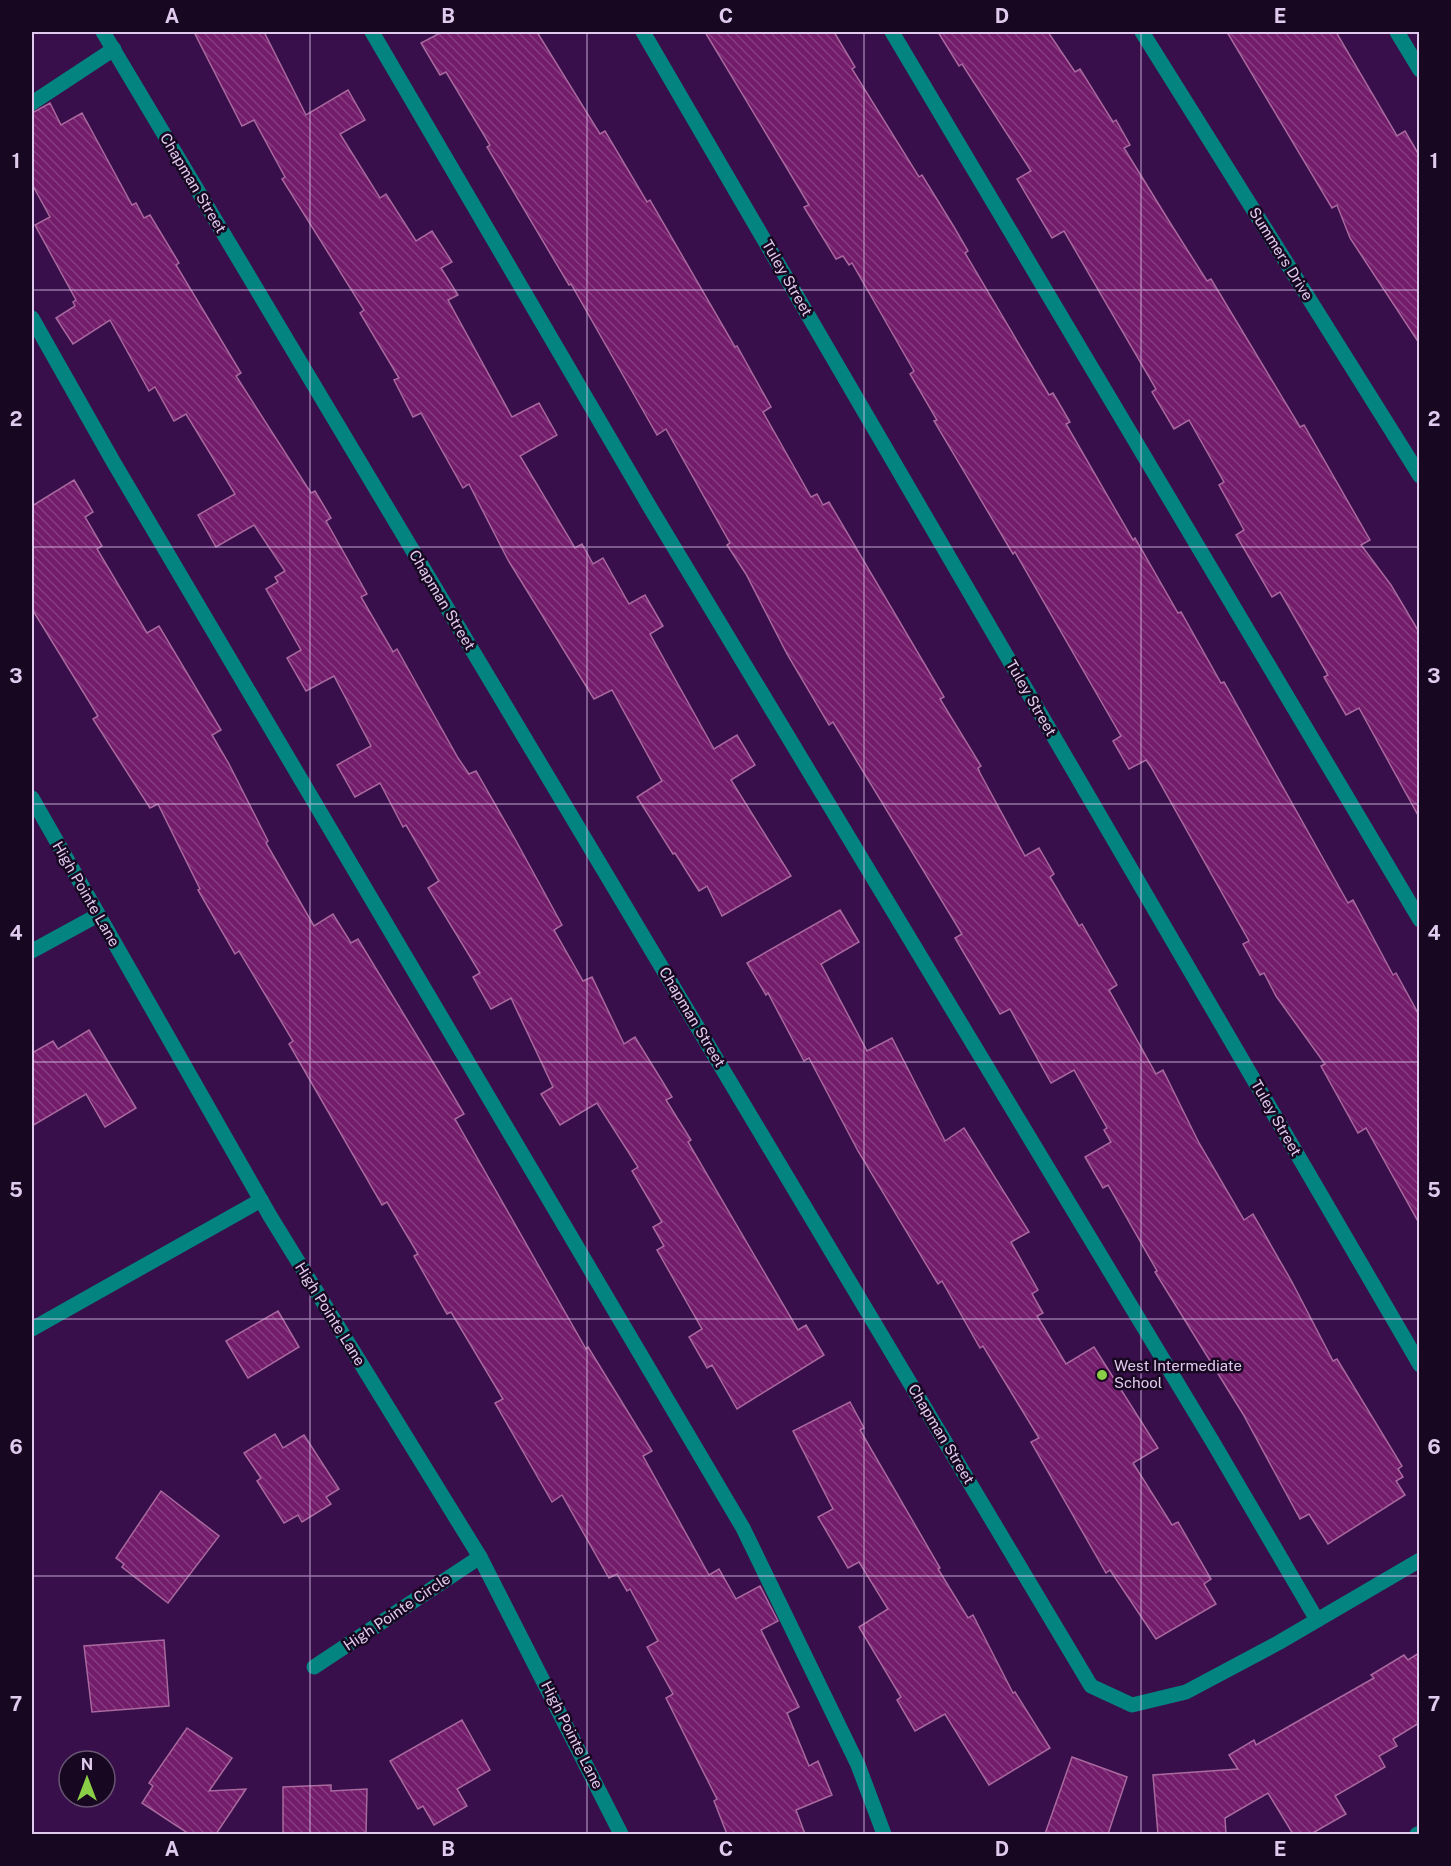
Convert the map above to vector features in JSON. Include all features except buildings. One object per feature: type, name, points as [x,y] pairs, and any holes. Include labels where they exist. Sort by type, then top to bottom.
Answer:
[{"type":"street","name":"Chapman Street","points":[[103,32],[1091,1686],[1132,1705],[1186,1692],[1317,1620],[1419,1560]]},
{"type":"street","points":[[372,32],[651,509],[1214,1444],[1317,1620]]},
{"type":"street","name":"Tuley Street","points":[[643,32],[1419,1365]]},
{"type":"street","points":[[892,32],[1419,920]]},
{"type":"street","name":"Summers Drive","points":[[1142,32],[1419,476]]},
{"type":"street","points":[[1397,32],[1419,70]]},
{"type":"street","points":[[32,103],[114,50]]},
{"type":"street","points":[[32,318],[126,484],[742,1528],[858,1766],[884,1834]]},
{"type":"street","name":"High Pointe Lane","points":[[32,798],[261,1200],[480,1557],[621,1834]]},
{"type":"street","points":[[32,951],[98,915]]},
{"type":"street","points":[[32,1329],[261,1200]]},
{"type":"street","name":"High Pointe Circle","points":[[314,1667],[480,1557]]},
{"type":"place","name":"West Intermediate School","points":[[1102,1375]]}]
